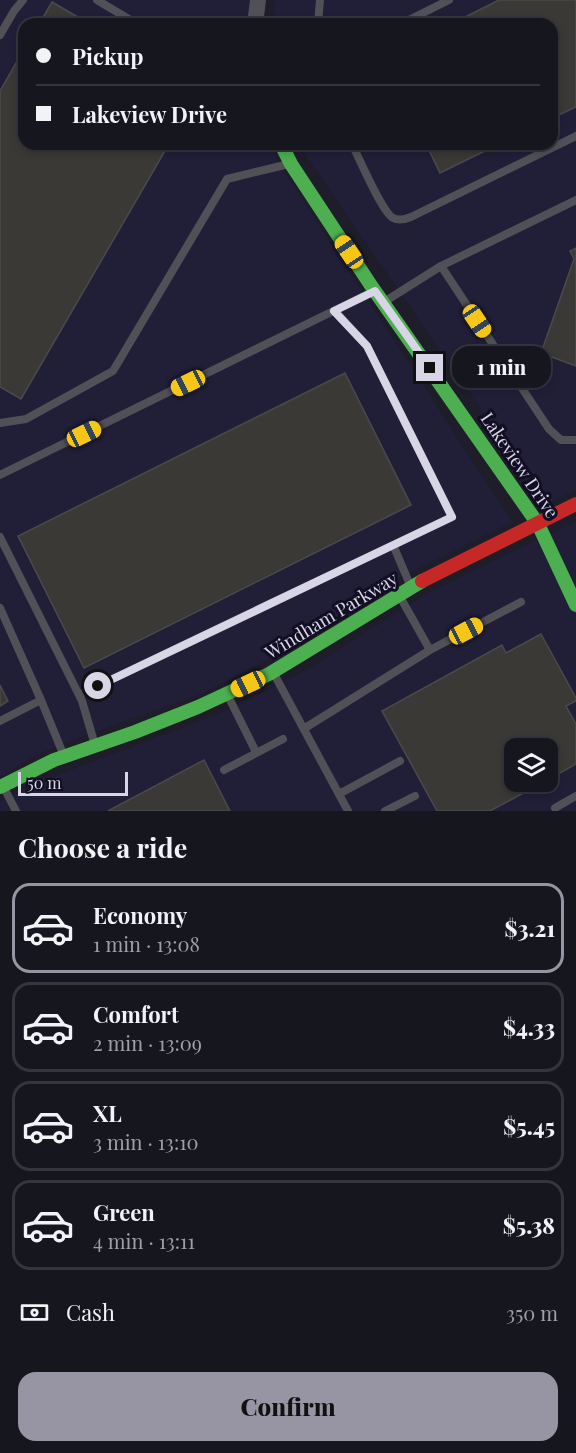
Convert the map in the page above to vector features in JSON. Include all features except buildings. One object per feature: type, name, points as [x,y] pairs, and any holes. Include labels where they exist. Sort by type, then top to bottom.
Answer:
[{"type":"street","points":[[256,18],[258,0]]},
{"type":"street","name":"Lakeview Drive","points":[[284,150],[375,291],[538,524],[576,605]]},
{"type":"street","name":"Windham Parkway","points":[[2,787],[64,756],[156,724],[273,671],[411,588],[576,504]]},
{"type":"lane","points":[[0,35],[23,0]]},
{"type":"lane","points":[[98,0],[127,18]]},
{"type":"lane","points":[[318,18],[320,0]]},
{"type":"lane","points":[[412,18],[449,0]]},
{"type":"lane","points":[[558,145],[576,136]]},
{"type":"lane","points":[[355,150],[385,209],[393,218],[399,219],[411,217],[547,150]]},
{"type":"lane","points":[[0,423],[26,419],[113,371],[227,179],[291,164]]},
{"type":"lane","points":[[384,303],[441,266],[576,201]]},
{"type":"lane","points":[[441,266],[549,429],[561,440],[576,440]]},
{"type":"lane","points":[[0,475],[375,291]]},
{"type":"lane","points":[[79,695],[452,517],[367,346],[334,311]]},
{"type":"lane","points":[[0,537],[79,695],[95,746]]},
{"type":"lane","points":[[393,545],[411,588]]},
{"type":"lane","points":[[399,595],[430,650]]},
{"type":"lane","points":[[305,728],[430,650],[521,602]]},
{"type":"lane","points":[[0,608],[64,756]]},
{"type":"lane","points":[[273,671],[348,811]]},
{"type":"lane","points":[[227,693],[256,752]]},
{"type":"lane","points":[[0,721],[41,700]]},
{"type":"lane","points":[[224,770],[283,739]]},
{"type":"lane","points":[[339,794],[400,761]]},
{"type":"lane","points":[[2,787],[16,811]]},
{"type":"lane","points":[[385,811],[415,796]]},
{"type":"lane","points":[[555,808],[576,796]]},
{"type":"shaded area","points":[[0,0],[250,0],[249,18],[18,18],[18,150],[274,150],[277,160],[512,522],[403,576],[284,652],[201,694],[34,756],[0,777]]},
{"type":"shaded area","points":[[275,0],[576,0],[576,490],[546,504],[302,150],[558,150],[558,18],[274,18]]},
{"type":"shaded area","points":[[576,521],[576,811],[0,811],[0,801],[58,775],[218,714],[303,672],[431,591]]},
{"type":"traffic: fast","points":[[284,150],[372,287],[538,524],[576,605]]},
{"type":"traffic: fast","points":[[0,787],[54,760],[198,707],[269,674],[422,581]]},
{"type":"traffic: jam","points":[[422,581],[576,504]]},
{"type":"route","points":[[98,686],[452,517],[367,346],[334,311],[375,291],[430,368]]}]
